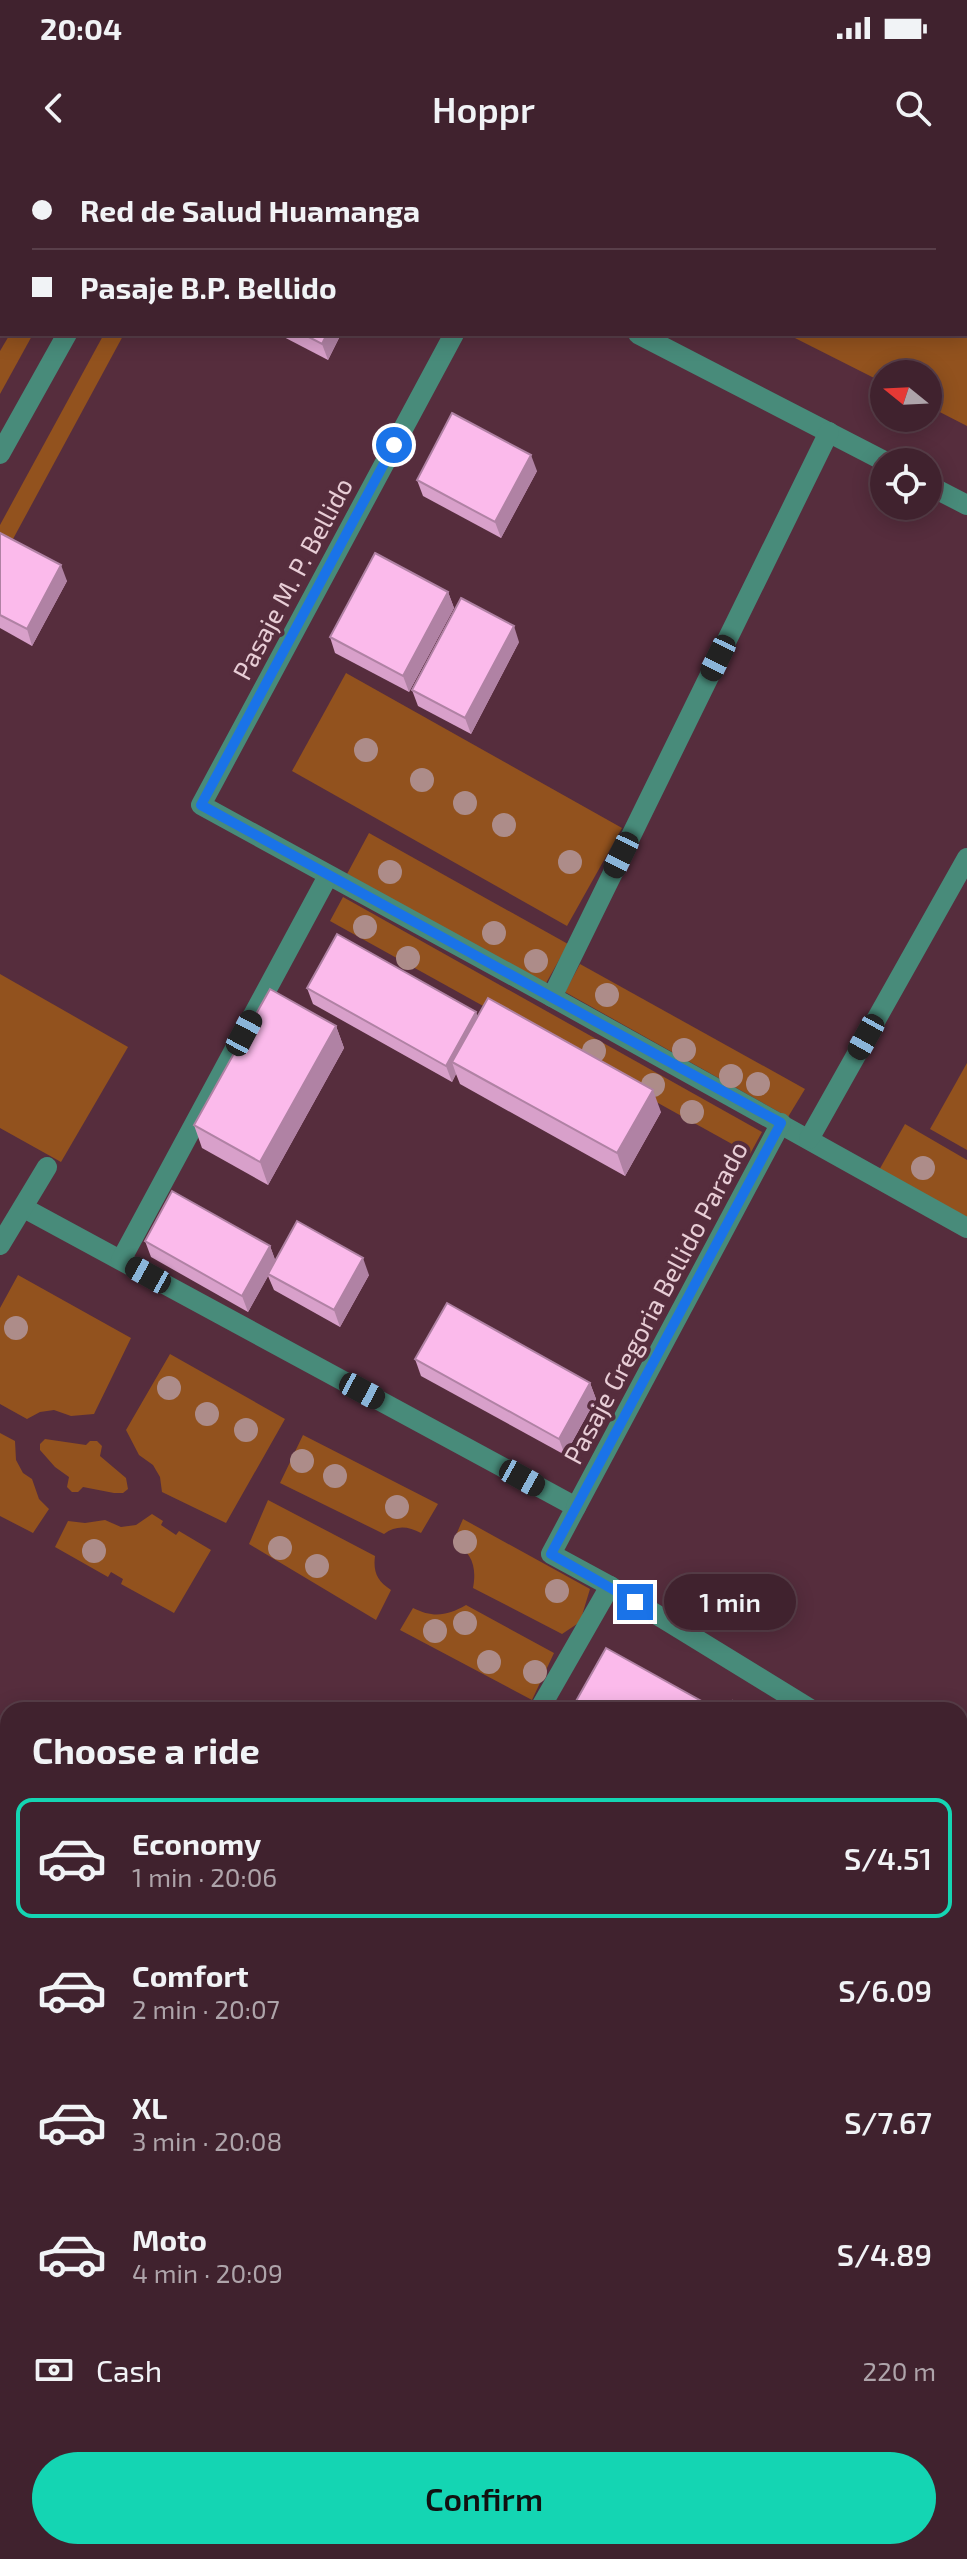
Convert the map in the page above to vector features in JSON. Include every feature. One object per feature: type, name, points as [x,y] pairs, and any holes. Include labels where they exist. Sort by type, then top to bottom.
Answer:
[{"type":"street","points":[[0,454],[66,336]]},
{"type":"street","name":"Pasaje M. P. Bellido","points":[[328,876],[201,805],[453,336]]},
{"type":"street","points":[[642,336],[870,454]]},
{"type":"street","points":[[552,997],[829,432]]},
{"type":"street","points":[[942,492],[967,505]]},
{"type":"street","points":[[809,1139],[967,858]]},
{"type":"street","points":[[121,1260],[328,876],[967,1228]]},
{"type":"street","name":"Pasaje Gregoria Bellido Parado","points":[[610,1586],[551,1554],[781,1123]]},
{"type":"street","points":[[0,1245],[47,1167]]},
{"type":"street","points":[[24,1208],[576,1507]]},
{"type":"street","points":[[544,1702],[610,1586],[799,1702]]},
{"type":"shaded area","points":[[9,336],[32,336],[0,394],[0,351]]},
{"type":"shaded area","points":[[103,336],[123,336],[0,563],[0,525]]},
{"type":"shaded area","points":[[791,336],[967,336],[967,426],[942,413],[942,360],[870,360],[870,376]]},
{"type":"shaded area","points":[[346,673],[622,828],[567,926],[292,771]]},
{"type":"shaded area","points":[[369,833],[568,944],[545,985],[347,874]]},
{"type":"shaded area","points":[[343,897],[762,1132],[750,1154],[330,921]]},
{"type":"shaded area","points":[[580,964],[805,1089],[788,1117],[565,992]]},
{"type":"shaded area","points":[[0,974],[128,1047],[61,1162],[0,1128]]},
{"type":"shaded area","points":[[967,1063],[967,1150],[930,1129]]},
{"type":"shaded area","points":[[905,1124],[967,1160],[967,1223],[878,1172]]},
{"type":"shaded area","points":[[18,1275],[131,1338],[94,1414],[71,1416],[54,1410],[40,1412],[27,1419],[0,1404],[0,1308]]},
{"type":"shaded area","points":[[170,1354],[285,1419],[226,1523],[162,1492],[160,1477],[153,1465],[139,1455],[126,1430]]},
{"type":"shaded area","points":[[0,1433],[15,1441],[16,1460],[23,1473],[32,1479],[39,1499],[49,1509],[33,1533],[0,1516]]},
{"type":"shaded area","points":[[303,1435],[438,1504],[421,1533],[402,1528],[384,1534],[280,1483]]},
{"type":"shaded area","points":[[45,1439],[86,1445],[97,1441],[102,1446],[100,1456],[126,1478],[128,1489],[123,1493],[114,1493],[83,1487],[78,1492],[72,1492],[67,1487],[69,1477],[40,1450],[40,1444]]},
{"type":"shaded area","points":[[268,1500],[375,1556],[377,1576],[391,1590],[376,1620],[249,1544]]},
{"type":"shaded area","points":[[152,1514],[176,1535],[179,1531],[211,1550],[174,1613],[121,1584],[123,1579],[111,1572],[108,1577],[55,1547],[68,1521],[85,1523],[105,1520],[121,1527],[136,1525]]},
{"type":"shaded area","points":[[463,1519],[590,1589],[580,1622],[562,1634],[473,1588],[472,1561],[465,1550],[453,1542]]},
{"type":"shaded area","points":[[466,1605],[554,1653],[532,1700],[400,1630],[413,1608],[440,1614]]},
{"type":"building","points":[[307,336],[326,336],[322,344]]},
{"type":"building","points":[[452,413],[531,455],[495,522],[417,480]]},
{"type":"building","points":[[0,533],[61,565],[27,629],[0,615]]},
{"type":"building","points":[[375,553],[448,592],[403,676],[330,637]]},
{"type":"building","points":[[461,598],[514,626],[465,718],[412,690]]},
{"type":"building","points":[[337,934],[476,1012],[446,1066],[307,988]]},
{"type":"building","points":[[270,989],[336,1026],[260,1162],[194,1125]]},
{"type":"building","points":[[488,998],[653,1090],[617,1153],[452,1062]]},
{"type":"building","points":[[172,1191],[270,1246],[242,1296],[145,1241]]},
{"type":"building","points":[[297,1221],[363,1258],[334,1310],[268,1274]]},
{"type":"building","points":[[447,1303],[590,1383],[559,1439],[415,1359]]},
{"type":"building","points":[[606,1648],[703,1702],[576,1702]]},
{"type":"route","points":[[394,445],[201,805],[781,1123],[551,1554],[635,1602]]}]
